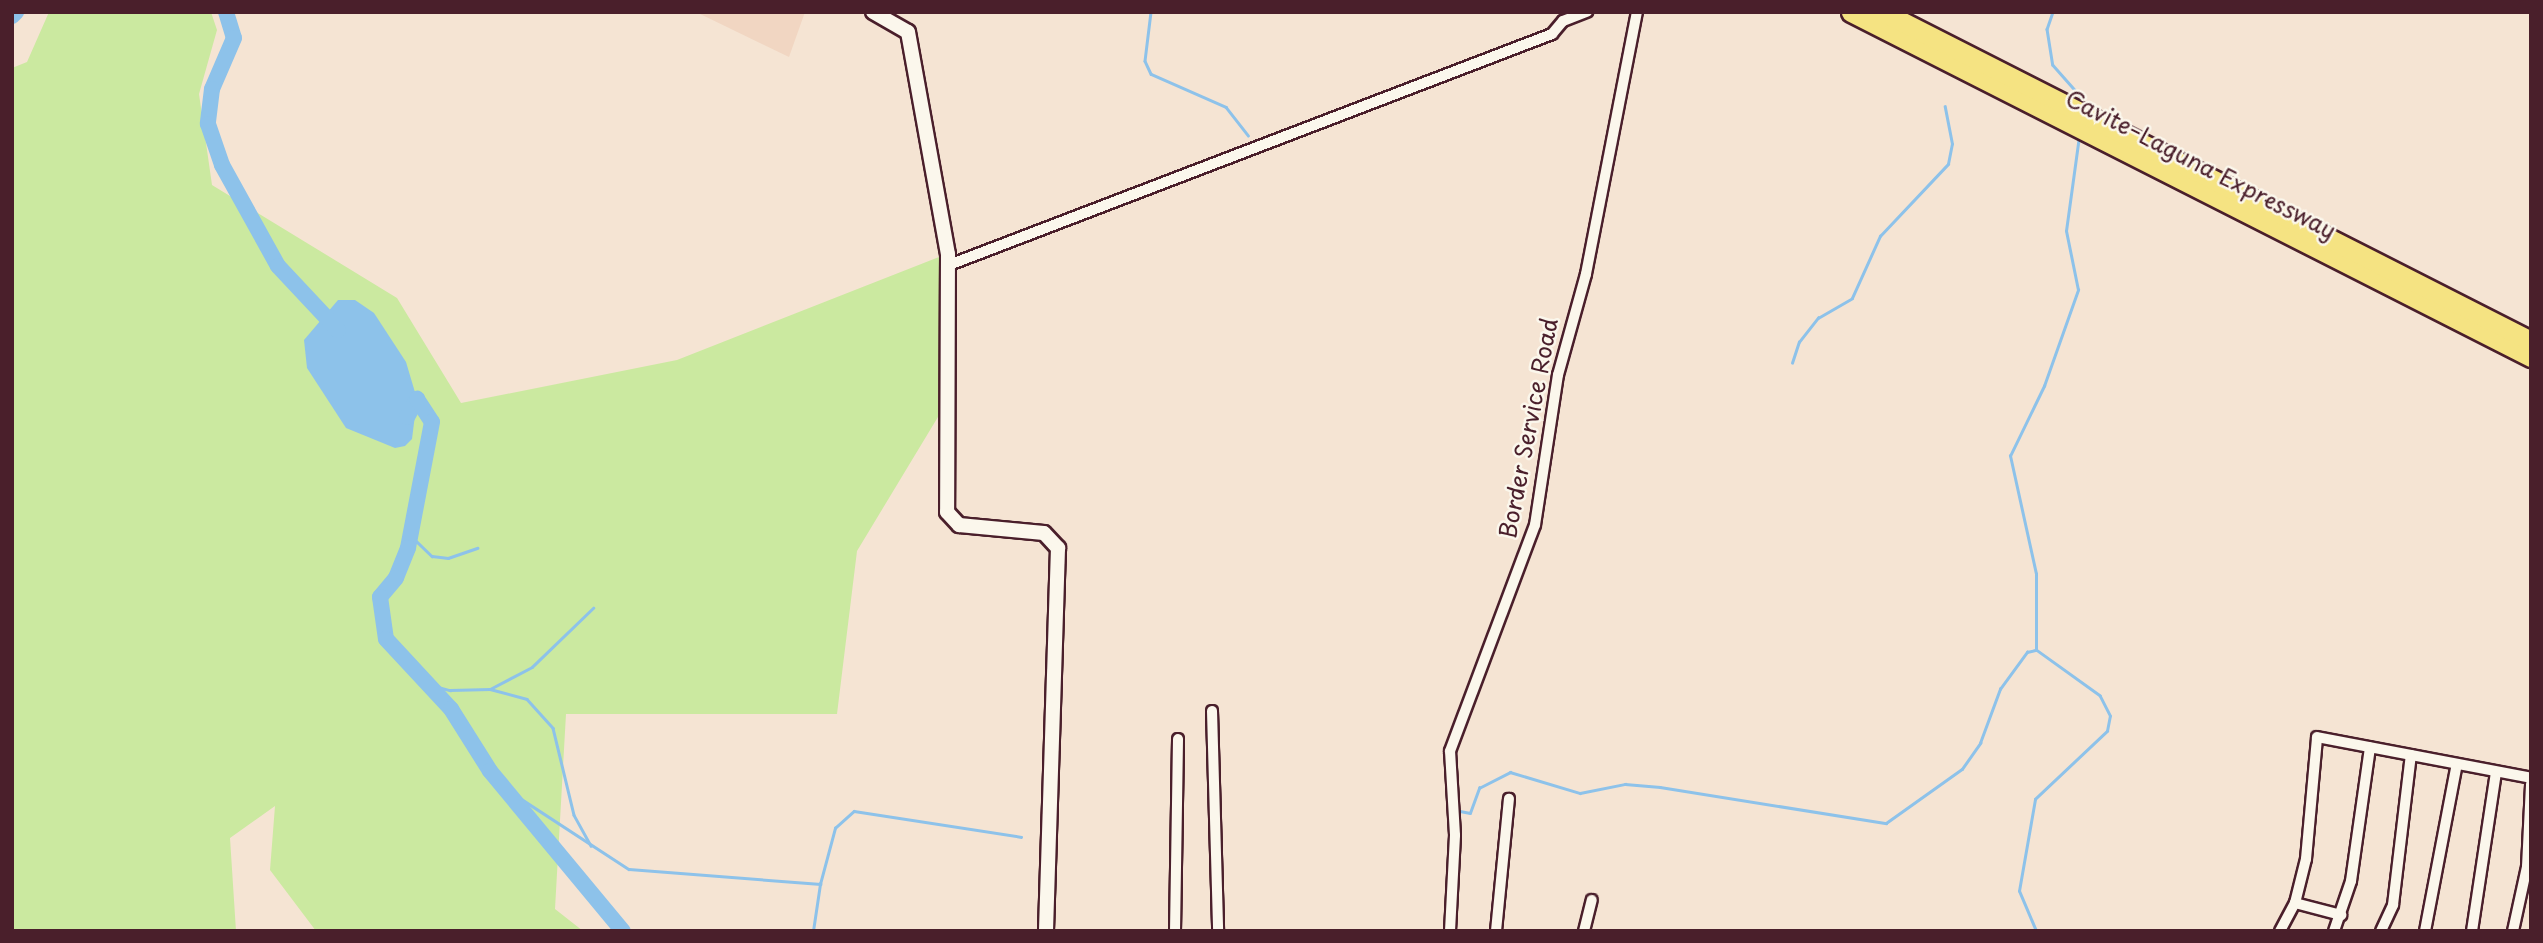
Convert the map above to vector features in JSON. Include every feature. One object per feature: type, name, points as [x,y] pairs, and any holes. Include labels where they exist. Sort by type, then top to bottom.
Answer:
[{"type":"highway","name":"Cavite–Laguna Expressway","points":[[1851,12],[2092,128],[2454,312],[2531,357]]},
{"type":"highway","name":"Cavite–Laguna Expressway","points":[[1883,12],[2061,113]]},
{"type":"highway","name":"Cavite–Laguna Expressway","points":[[2454,312],[2531,341]]},
{"type":"street","points":[[873,12],[908,32],[950,265],[947,512],[959,525],[1044,533],[1058,548],[1046,931]]},
{"type":"street","points":[[950,265],[1552,34],[1563,21],[1587,12]]},
{"type":"street","name":"Border Service Road","points":[[1450,931],[1455,835],[1450,751],[1535,525],[1559,375],[1586,274],[1637,12]]},
{"type":"street","points":[[1212,711],[1218,931]]},
{"type":"street","points":[[2280,931],[2295,903],[2305,859],[2317,737],[2531,778]]},
{"type":"street","points":[[1175,931],[1178,739]]},
{"type":"street","points":[[2333,931],[2341,915],[2370,747]]},
{"type":"street","points":[[2381,931],[2393,905],[2411,755]]},
{"type":"street","points":[[2425,931],[2457,764]]},
{"type":"street","points":[[2472,931],[2496,772]]},
{"type":"street","points":[[2512,931],[2527,867],[2531,784]]},
{"type":"street","points":[[1496,931],[1509,799]]},
{"type":"street","points":[[1584,931],[1592,900]]},
{"type":"street","points":[[2295,903],[2341,915]]},
{"type":"shaded area","points":[[696,12],[805,12],[789,57]]},
{"type":"green space","points":[[49,12],[211,12],[217,30],[199,94],[212,185],[397,298],[461,403],[677,360],[939,257],[944,407],[857,551],[837,714],[566,714],[555,909],[583,931],[316,931],[270,870],[275,806],[230,838],[236,931],[12,931],[12,68],[27,62]]},
{"type":"water","points":[[338,300],[355,300],[374,313],[406,362],[417,399],[412,439],[405,446],[395,448],[346,428],[307,368],[304,340]]},
{"type":"waterway","points":[[12,16],[16,12]]},
{"type":"waterway","points":[[226,12],[234,38],[212,89],[208,124],[222,165],[278,266],[338,330]]},
{"type":"waterway","points":[[1151,12],[1145,61],[1151,74],[1226,107],[1248,135]]},
{"type":"waterway","points":[[2053,12],[2047,29],[2053,65],[2082,98],[2081,105]]},
{"type":"waterway","points":[[1792,363],[1799,342],[1818,318],[1852,298],[1880,236],[1948,164],[1952,144],[1945,107]]},
{"type":"waterway","points":[[2036,931],[2019,891],[2035,799],[2107,731],[2110,716],[2100,696],[2036,650],[2036,574],[2010,456],[2044,386],[2078,290],[2066,231],[2079,136]]},
{"type":"waterway","points":[[407,417],[417,399],[432,422],[408,548],[396,578],[380,597],[386,639],[451,709],[490,771],[623,931]]},
{"type":"waterway","points":[[409,534],[432,556],[448,558],[477,548]]},
{"type":"waterway","points":[[427,684],[450,690],[490,689],[532,667],[593,608]]},
{"type":"waterway","points":[[1460,811],[1470,813],[1479,788],[1510,772],[1580,793],[1625,784],[1660,787],[1886,823],[1962,769],[1980,743],[2000,689],[2027,652],[2036,650]]},
{"type":"waterway","points":[[490,689],[527,699],[553,728],[574,815],[591,846]]},
{"type":"waterway","points":[[503,787],[629,869],[820,884],[835,828],[854,811],[1021,837]]},
{"type":"waterway","points":[[813,931],[820,884]]}]
